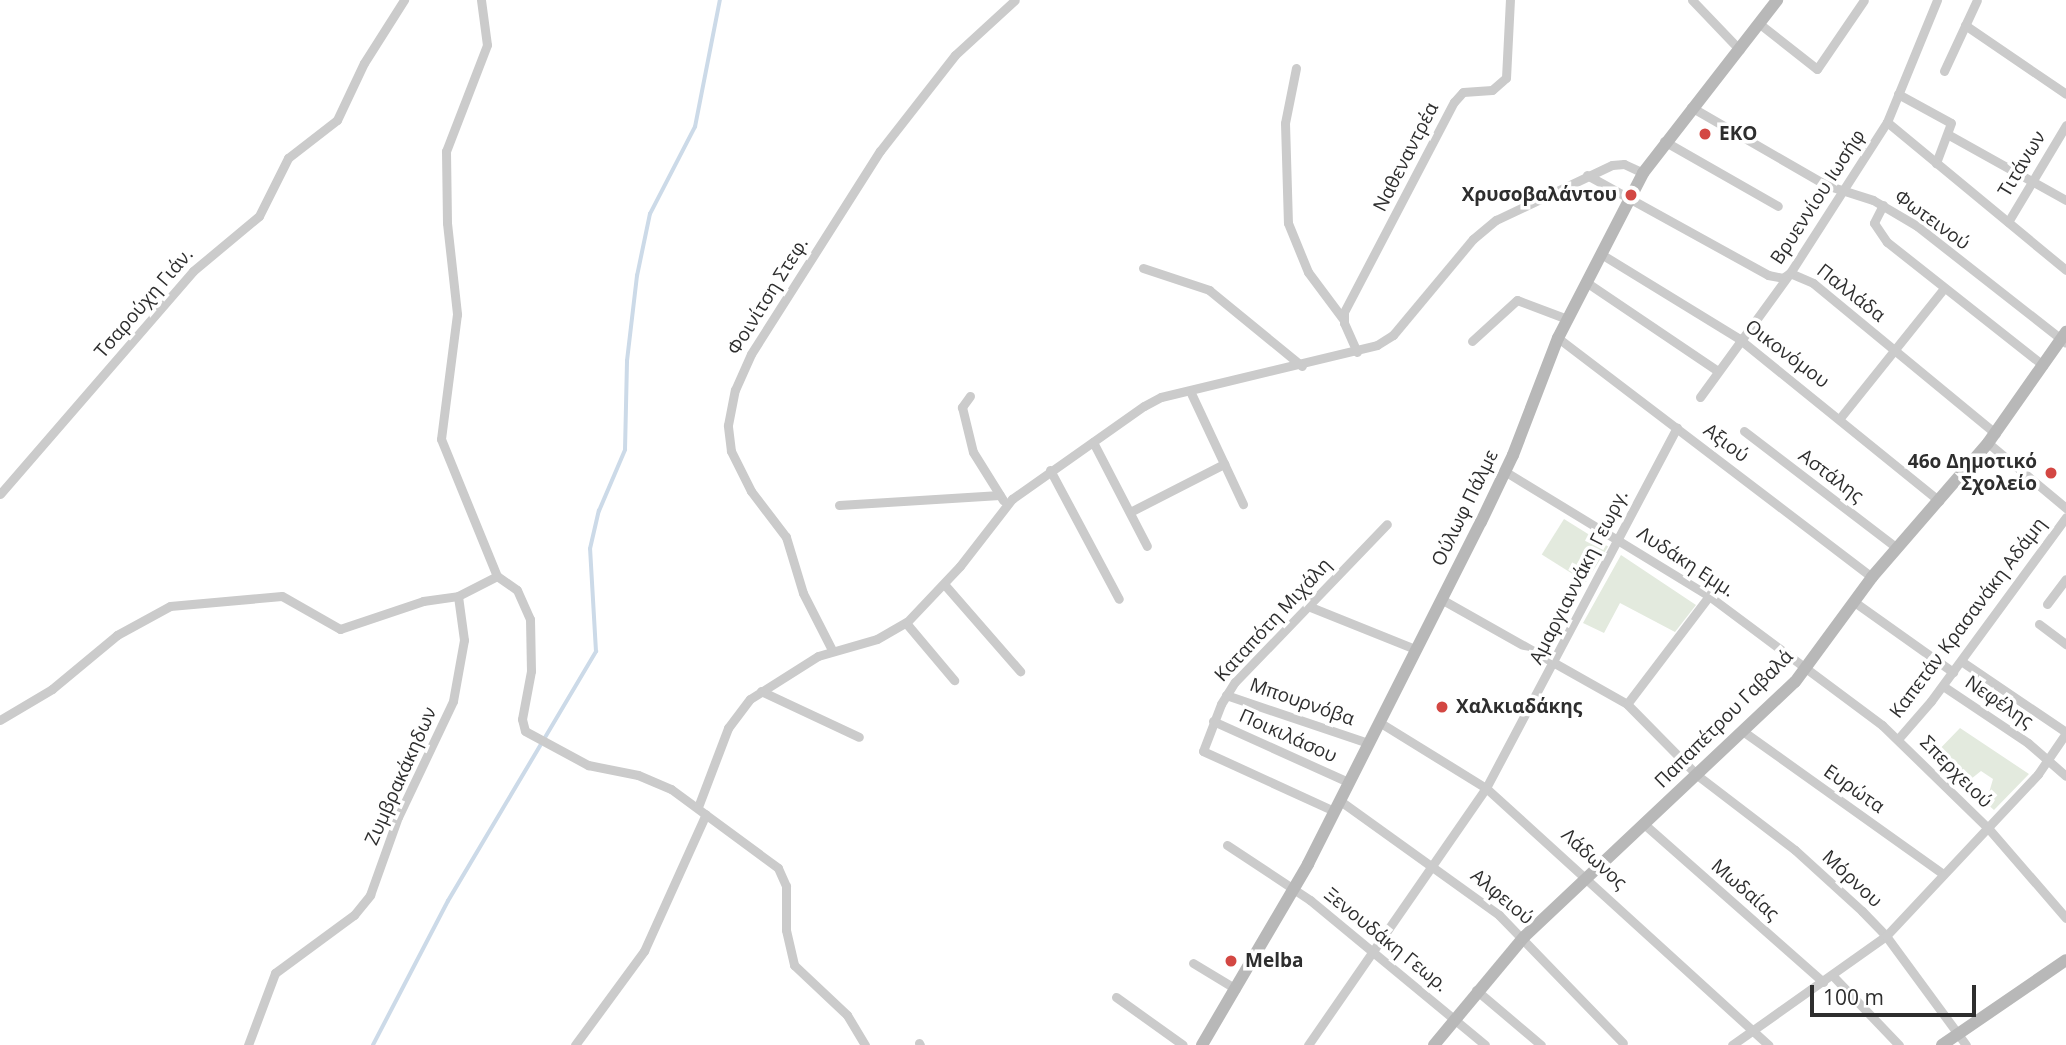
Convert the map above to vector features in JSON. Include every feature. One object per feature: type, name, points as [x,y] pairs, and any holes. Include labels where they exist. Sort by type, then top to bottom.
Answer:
[{"type":"street","name":"Τσαρούχη Γιάν.","points":[[0,494],[193,271],[259,216],[289,158],[337,121],[364,63],[404,0]]},
{"type":"street","points":[[481,0],[488,33],[486,49],[446,151],[447,232],[457,301],[441,439],[498,576],[517,590],[530,619],[531,671],[522,722],[529,734],[588,765],[656,782],[698,807],[782,874],[792,959],[802,976],[846,1015],[865,1045]]},
{"type":"street","name":"Φοινίτση Στεφ.","points":[[832,650],[803,593],[786,537],[756,499],[734,460],[728,431],[735,390],[751,354],[880,151],[955,55],[1015,0]]},
{"type":"street","name":"Ναθεναντρέα","points":[[1343,319],[1454,102],[1463,92],[1492,90],[1506,78],[1510,0]]},
{"type":"street","points":[[1692,0],[1740,50]]},
{"type":"street","name":"Ούλωφ Πάλμε","points":[[1202,1045],[1295,888],[1506,472],[1558,338],[1643,173],[1664,141],[1761,25],[1777,0]]},
{"type":"street","points":[[1761,25],[1817,69],[1864,0]]},
{"type":"street","name":"Βρυεννίου Ιωσήφ","points":[[1700,397],[1790,273],[1839,191],[1887,121],[1937,0]]},
{"type":"street","points":[[1944,71],[1977,0]]},
{"type":"street","points":[[1965,25],[2066,93]]},
{"type":"street","points":[[1296,68],[1285,123],[1287,223],[1308,272],[1343,319],[1357,352]]},
{"type":"street","points":[[1898,94],[1948,119],[1952,125],[1936,163]]},
{"type":"street","name":"Φωτεινού","points":[[1691,107],[1839,191],[1883,205],[1934,238],[2064,338]]},
{"type":"street","points":[[1887,121],[2066,270]]},
{"type":"street","name":"Τιτάνων","points":[[2008,222],[2066,125]]},
{"type":"street","points":[[1949,135],[2031,183],[2066,200]]},
{"type":"street","points":[[1664,141],[1778,206]]},
{"type":"street","points":[[698,807],[731,722],[761,691],[832,650],[877,639],[906,624],[944,584],[1006,505],[1050,470],[1153,400],[1357,352],[1393,335],[1486,226],[1587,175],[1616,164],[1643,173]]},
{"type":"street","name":"Παλλάδα","points":[[1587,175],[1768,275],[1783,278],[1790,273],[1821,289],[1895,350],[2066,508]]},
{"type":"street","points":[[1883,205],[1874,223],[1877,231],[1944,288],[2043,365]]},
{"type":"street","name":"Οικονόμου","points":[[1601,254],[1741,340],[1939,501]]},
{"type":"street","points":[[1143,268],[1204,287],[1302,366]]},
{"type":"street","points":[[1586,282],[1718,371]]},
{"type":"street","points":[[1840,418],[1944,288]]},
{"type":"street","points":[[1472,341],[1517,300],[1567,319]]},
{"type":"street","name":"Αξιού","points":[[1558,338],[1872,577]]},
{"type":"street","name":"Παπαπέτρου Γαβαλά","points":[[1434,1045],[1476,990],[1524,937],[1744,732],[1805,669],[1872,577],[1992,438],[2064,338]]},
{"type":"street","points":[[1190,391],[1243,504]]},
{"type":"street","points":[[970,396],[962,407],[973,452],[1006,505]]},
{"type":"street","name":"Αμαργιαννάκη Γεωργ.","points":[[1308,1045],[1435,867],[1486,788],[1677,428]]},
{"type":"street","name":"Αστάλης","points":[[1744,431],[1897,548]]},
{"type":"street","points":[[1093,442],[1147,546]]},
{"type":"street","points":[[1130,512],[1224,464]]},
{"type":"street","points":[[1050,470],[1119,599]]},
{"type":"street","name":"Λυδάκη Εμμ.","points":[[1506,472],[1709,596],[1805,669]]},
{"type":"street","points":[[839,505],[1000,495]]},
{"type":"street","name":"Καπετάν Κρασανάκη Αδάμη","points":[[1898,739],[1943,686],[2066,517]]},
{"type":"street","name":"Καταπότη Μιχάλη","points":[[1203,751],[1213,721],[1226,695],[1387,524]]},
{"type":"street","points":[[0,720],[52,689],[117,635],[170,606],[282,596],[340,629],[424,601],[458,596],[498,576]]},
{"type":"street","points":[[2047,604],[2066,579]]},
{"type":"street","points":[[944,584],[1020,671]]},
{"type":"street","name":"Ζυμβρακάκηδων","points":[[248,1045],[275,973],[302,948],[346,921],[370,895],[398,817],[453,701],[464,640],[458,596]]},
{"type":"street","points":[[1627,704],[1709,596]]},
{"type":"street","name":"Μόρνου","points":[[1441,599],[1627,704],[1697,775],[1795,850],[1886,936],[1966,1045]]},
{"type":"street","name":"Νεφέλης","points":[[1853,601],[1952,672]]},
{"type":"street","points":[[1308,606],[1415,649]]},
{"type":"street","points":[[906,624],[954,680]]},
{"type":"street","points":[[2039,624],[2066,644]]},
{"type":"street","name":"Νεφέλης","points":[[1961,661],[2066,732]]},
{"type":"street","name":"Σπερχειού","points":[[1805,669],[1898,739],[1988,828],[2066,918]]},
{"type":"street","name":"Νεφέλης","points":[[1943,686],[2050,760],[2066,776]]},
{"type":"street","points":[[761,691],[859,737]]},
{"type":"street","name":"Μπουρνόβα","points":[[1226,695],[1368,743]]},
{"type":"street","name":"Ποικιλάσου","points":[[1213,721],[1348,782]]},
{"type":"street","name":"Λάδωνος","points":[[1379,722],[1486,788],[1588,877],[1754,1029],[1768,1045]]},
{"type":"street","name":"Ευρώτα","points":[[1744,732],[1943,874]]},
{"type":"street","points":[[1732,1045],[1886,936],[2050,760],[2066,732]]},
{"type":"street","name":"Αλφειού","points":[[1203,751],[1337,806],[1435,867],[1524,937],[1623,1043]]},
{"type":"street","points":[[575,1045],[644,951],[706,814]]},
{"type":"street","name":"Μωδαίας","points":[[1644,824],[1823,982]]},
{"type":"street","name":"Ξενουδάκη Γεωρ.","points":[[1227,845],[1295,888],[1485,1045]]},
{"type":"street","points":[[1942,1045],[2066,960]]},
{"type":"street","points":[[1193,963],[1236,989]]},
{"type":"street","points":[[1832,975],[1899,1045]]},
{"type":"street","points":[[1476,990],[1541,1045]]},
{"type":"street","points":[[1116,997],[1184,1045]]},
{"type":"shaded area","points":[[1564,519],[1608,547],[1586,582],[1542,555]]},
{"type":"shaded area","points":[[1621,555],[1696,605],[1675,632],[1620,603],[1604,633],[1583,623]]},
{"type":"shaded area","points":[[1960,728],[2029,774],[1994,810],[1986,803],[1993,779],[1981,771],[1961,787],[1930,759]]},
{"type":"waterway","points":[[373,1045],[448,901],[596,652],[590,549],[599,511],[625,450],[627,361],[637,276],[650,214],[695,127],[720,0]]},
{"type":"place","name":"EKO","points":[[1705,134]]},
{"type":"place","name":"Χρυσοβαλάντου","points":[[1631,195]]},
{"type":"place","name":"46ο Δημοτικό Σχολείο","points":[[2051,473]]},
{"type":"place","name":"Χαλκιαδάκης","points":[[1442,707]]},
{"type":"place","name":"Melba","points":[[1231,961]]}]
